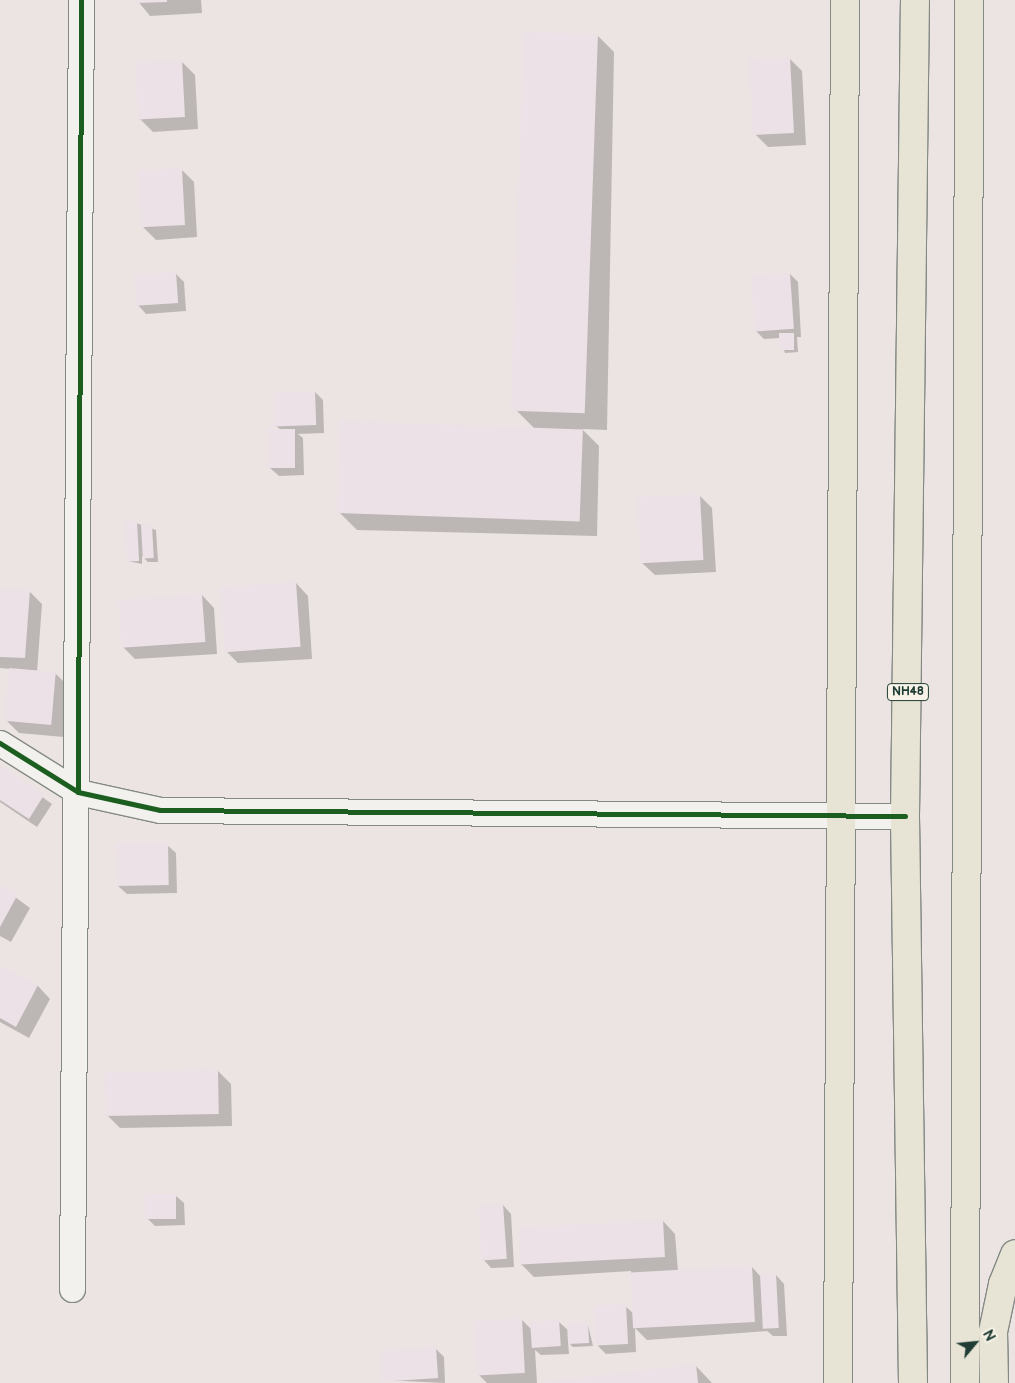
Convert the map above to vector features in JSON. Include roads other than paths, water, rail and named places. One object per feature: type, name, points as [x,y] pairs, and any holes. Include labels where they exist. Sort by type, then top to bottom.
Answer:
[{"type":"main road","points":[[838,1383],[845,0]]},
{"type":"main road","name":"NH48","points":[[913,1383],[905,816],[915,0]]},
{"type":"main road","points":[[965,1383],[969,0]]},
{"type":"main road","points":[[994,1383],[993,1332],[1003,1284],[1015,1254]]},
{"type":"street","points":[[72,1289],[78,792],[81,0]]},
{"type":"street","points":[[0,743],[78,792],[160,810],[586,811],[841,818],[905,816]]}]
